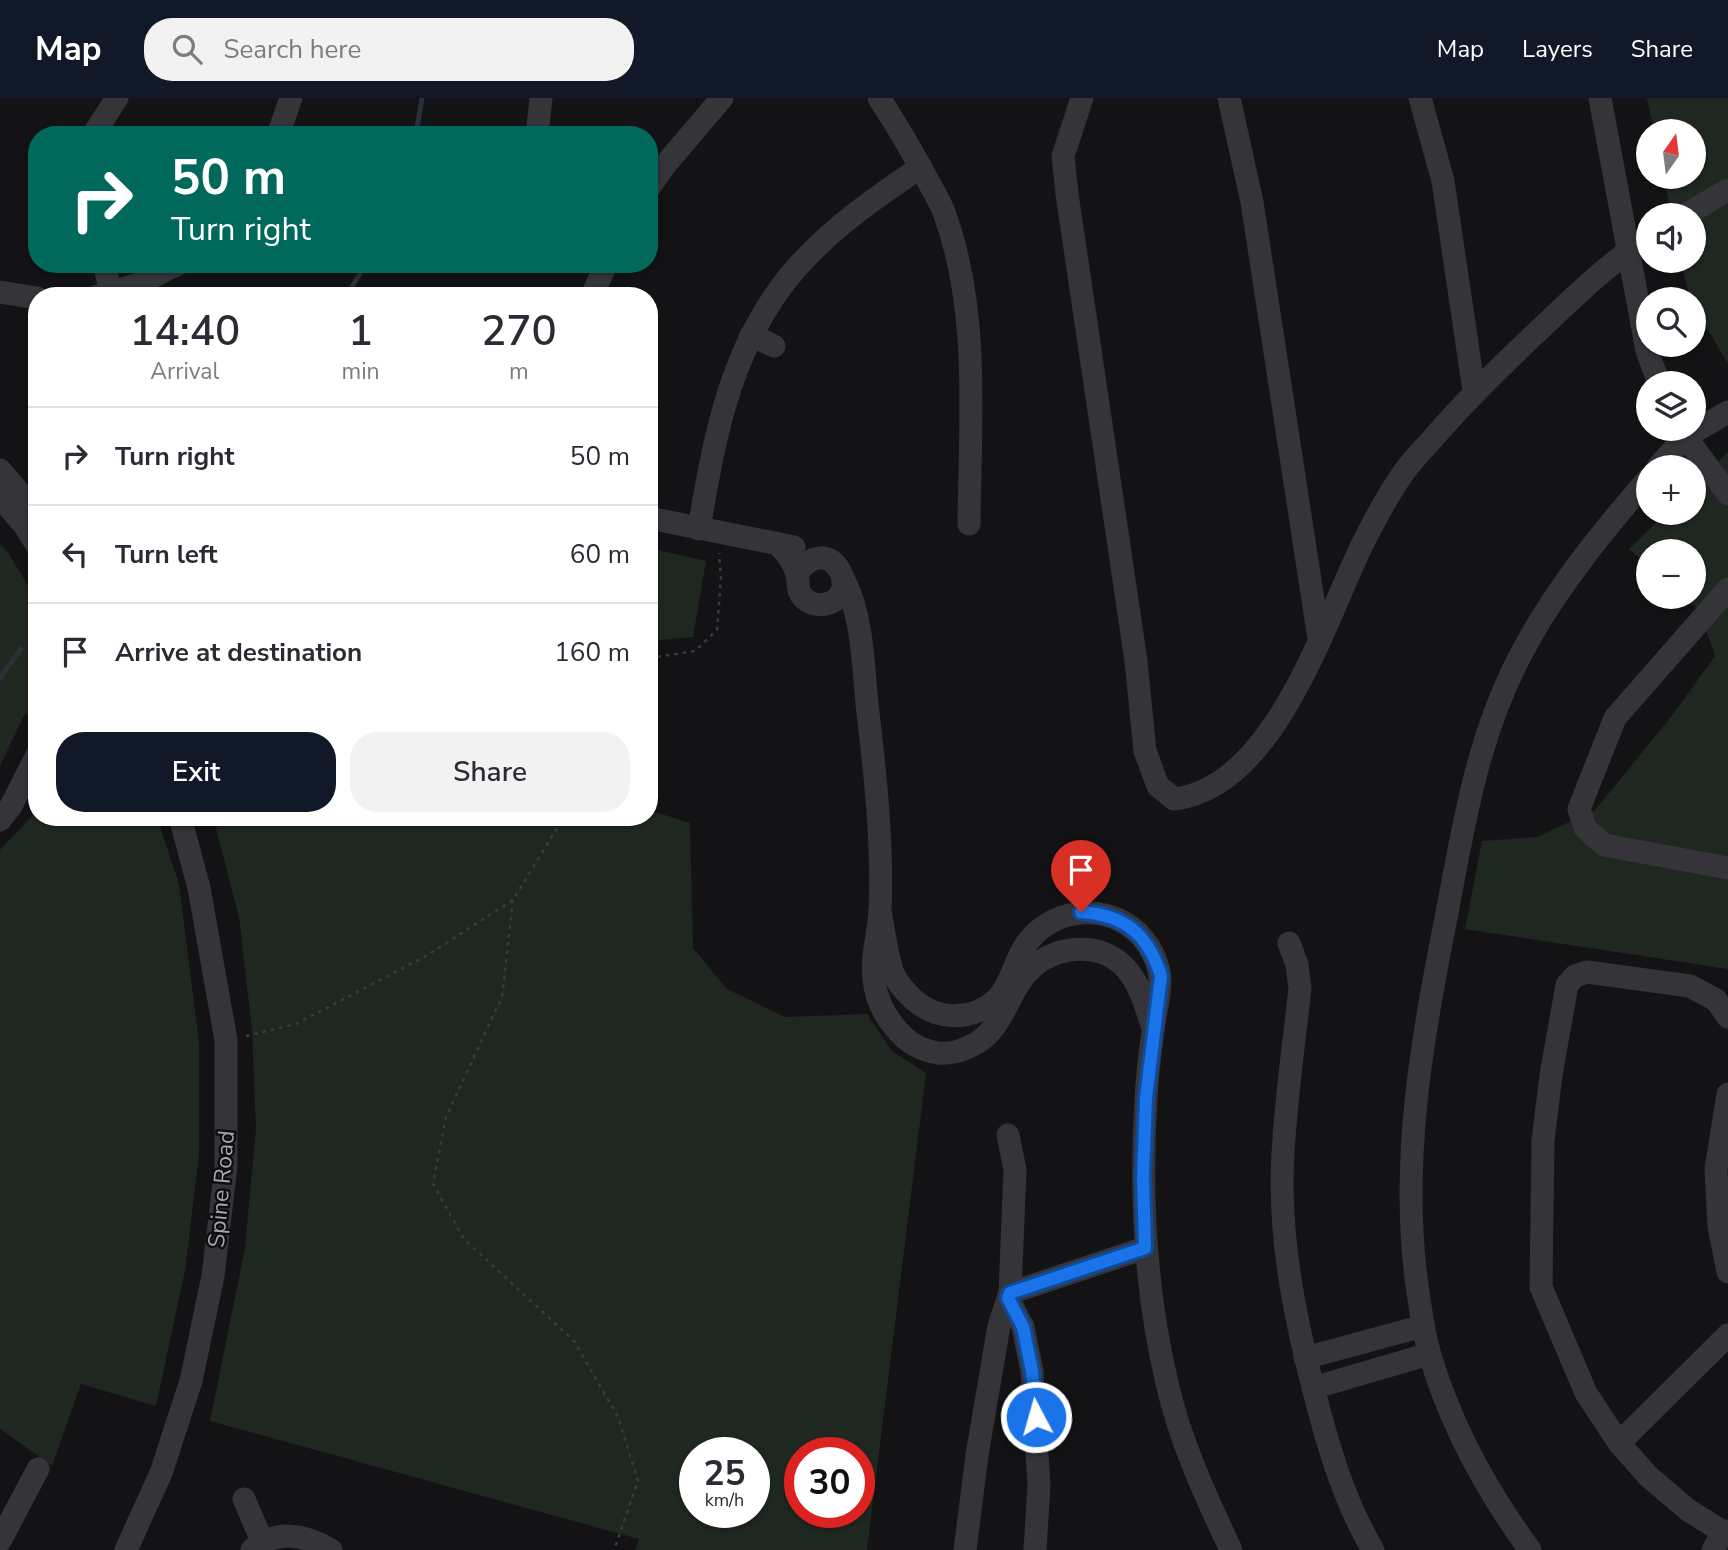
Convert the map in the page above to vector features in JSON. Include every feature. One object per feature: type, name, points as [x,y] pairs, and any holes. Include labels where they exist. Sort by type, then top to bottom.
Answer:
[{"type":"street","points":[[99,126],[117,98]]},
{"type":"street","points":[[281,126],[291,98]]},
{"type":"street","points":[[538,126],[541,98]]},
{"type":"street","points":[[658,174],[722,98]]},
{"type":"street","points":[[880,98],[903,133],[944,212],[958,256],[966,299],[970,378],[969,524]]},
{"type":"street","points":[[1082,98],[1063,156],[1136,661],[1145,751],[1158,786],[1174,799],[1186,797],[1219,782],[1249,757],[1278,721],[1300,682],[1363,543],[1404,472],[1474,391],[1636,246]]},
{"type":"street","points":[[1228,98],[1252,202],[1319,639]]},
{"type":"street","points":[[1420,98],[1443,181],[1474,391]]},
{"type":"street","points":[[1600,98],[1647,351],[1654,371]]},
{"type":"street","points":[[709,531],[709,467],[737,369],[751,335],[774,297],[802,263],[881,193],[921,167]]},
{"type":"street","points":[[1706,203],[1728,190]]},
{"type":"street","points":[[130,287],[160,273]]},
{"type":"street","points":[[0,292],[28,297]]},
{"type":"street","points":[[751,335],[774,346]]},
{"type":"street","points":[[1706,422],[1728,412]]},
{"type":"street","points":[[1689,441],[1728,494]]},
{"type":"street","points":[[0,470],[28,503]]},
{"type":"street","points":[[1530,1550],[1499,1508],[1468,1454],[1429,1354],[1411,1249],[1410,1169],[1430,1009],[1467,806],[1488,733],[1517,662],[1570,576],[1636,494]]},
{"type":"street","points":[[0,497],[28,531]]},
{"type":"street","points":[[658,520],[796,548],[816,558],[826,558],[842,571],[852,596],[858,624],[872,746],[880,911],[874,977],[877,997],[886,1016],[913,1045],[950,1054],[984,1040],[1032,967],[1064,950],[1082,948],[1101,952],[1118,960],[1132,975],[1153,1028]]},
{"type":"street","points":[[778,544],[790,558],[797,574],[797,587],[804,599],[816,605],[829,604],[840,594],[844,580]]},
{"type":"street","points":[[797,574],[804,564],[816,558]]},
{"type":"street","points":[[1728,589],[1615,718],[1579,810],[1585,828],[1604,845],[1728,868]]},
{"type":"street","points":[[829,604],[858,624]]},
{"type":"street","points":[[0,820],[11,806],[28,773]]},
{"type":"street","name":"Spine Road","points":[[126,1550],[161,1473],[191,1381],[213,1276],[226,1166],[226,1040],[199,888],[182,826]]},
{"type":"street","points":[[880,911],[893,975],[918,1004],[932,1013],[950,1017],[981,1010],[998,998],[1025,945],[1040,929],[1060,916],[1081,912],[1116,918],[1131,927],[1146,942],[1157,960],[1161,992],[1153,1028],[1143,1177],[1145,1248],[1153,1312],[1167,1384],[1188,1451],[1231,1550]]},
{"type":"street","points":[[1289,943],[1297,965],[1300,988],[1282,1155],[1290,1284],[1325,1438],[1342,1485],[1373,1550]]},
{"type":"street","points":[[1723,1537],[1648,1476],[1619,1443],[1586,1393],[1541,1287],[1543,1141],[1567,985],[1574,976],[1587,972],[1690,986],[1716,1000],[1728,1017]]},
{"type":"street","points":[[1728,1094],[1716,1169],[1719,1227],[1728,1272]]},
{"type":"street","points":[[965,1550],[977,1455],[999,1326],[1009,1296],[1015,1170],[1009,1135]]},
{"type":"street","points":[[1009,1296],[1145,1248]]},
{"type":"street","points":[[1009,1296],[1023,1327],[1033,1382],[1039,1486],[1035,1550]]},
{"type":"street","points":[[1305,1358],[1423,1326]]},
{"type":"street","points":[[1619,1443],[1728,1335]]},
{"type":"street","points":[[1313,1388],[1429,1354]]},
{"type":"street","points":[[0,1541],[38,1469]]},
{"type":"street","points":[[244,1499],[257,1545],[275,1536],[290,1536],[311,1539],[331,1550]]},
{"type":"path","points":[[658,657],[695,651],[717,630],[721,576],[709,531]]},
{"type":"path","points":[[558,826],[513,900],[502,996],[446,1117],[433,1184],[464,1239],[574,1341],[618,1417],[638,1481],[614,1550]]},
{"type":"path","points":[[226,1040],[296,1024],[426,956],[513,900]]},
{"type":"shaded area","points":[[1647,98],[1728,98],[1728,364],[1706,326],[1706,287],[1687,287],[1684,273],[1706,273],[1706,203],[1669,203],[1666,189],[1706,189],[1706,119],[1651,119]]},
{"type":"shaded area","points":[[1728,452],[1728,969],[1465,929],[1482,841],[1537,837],[1595,810],[1671,717],[1715,656],[1698,609],[1706,609],[1706,539],[1639,539],[1654,525],[1706,525],[1706,474]]},
{"type":"shaded area","points":[[1636,542],[1636,555],[1629,549]]},
{"type":"shaded area","points":[[0,544],[28,586],[28,713],[23,717],[0,766]]},
{"type":"shaded area","points":[[658,550],[706,561],[693,637],[658,640]]},
{"type":"shaded area","points":[[658,813],[690,823],[693,948],[727,989],[785,1017],[867,1014],[892,1051],[926,1073],[875,1485],[875,1437],[784,1437],[784,1528],[870,1528],[867,1550],[635,1550],[639,1539],[210,1421],[245,1248],[256,1128],[252,1029],[239,917],[215,826],[658,826]]},
{"type":"shaded area","points":[[28,820],[28,826],[160,826],[179,884],[199,1042],[199,1155],[185,1271],[156,1406],[81,1384],[52,1466],[0,1429],[0,850]]},
{"type":"waterway","points":[[417,126],[422,98]]},
{"type":"waterway","points":[[352,287],[360,273]]},
{"type":"waterway","points":[[0,678],[21,649]]},
{"type":"route","points":[[1036,1417],[1032,1371],[1023,1327],[1008,1298],[1010,1293],[1145,1248],[1143,1177],[1146,1098],[1161,976],[1157,960],[1146,942],[1131,927],[1116,918],[1081,912]]}]
